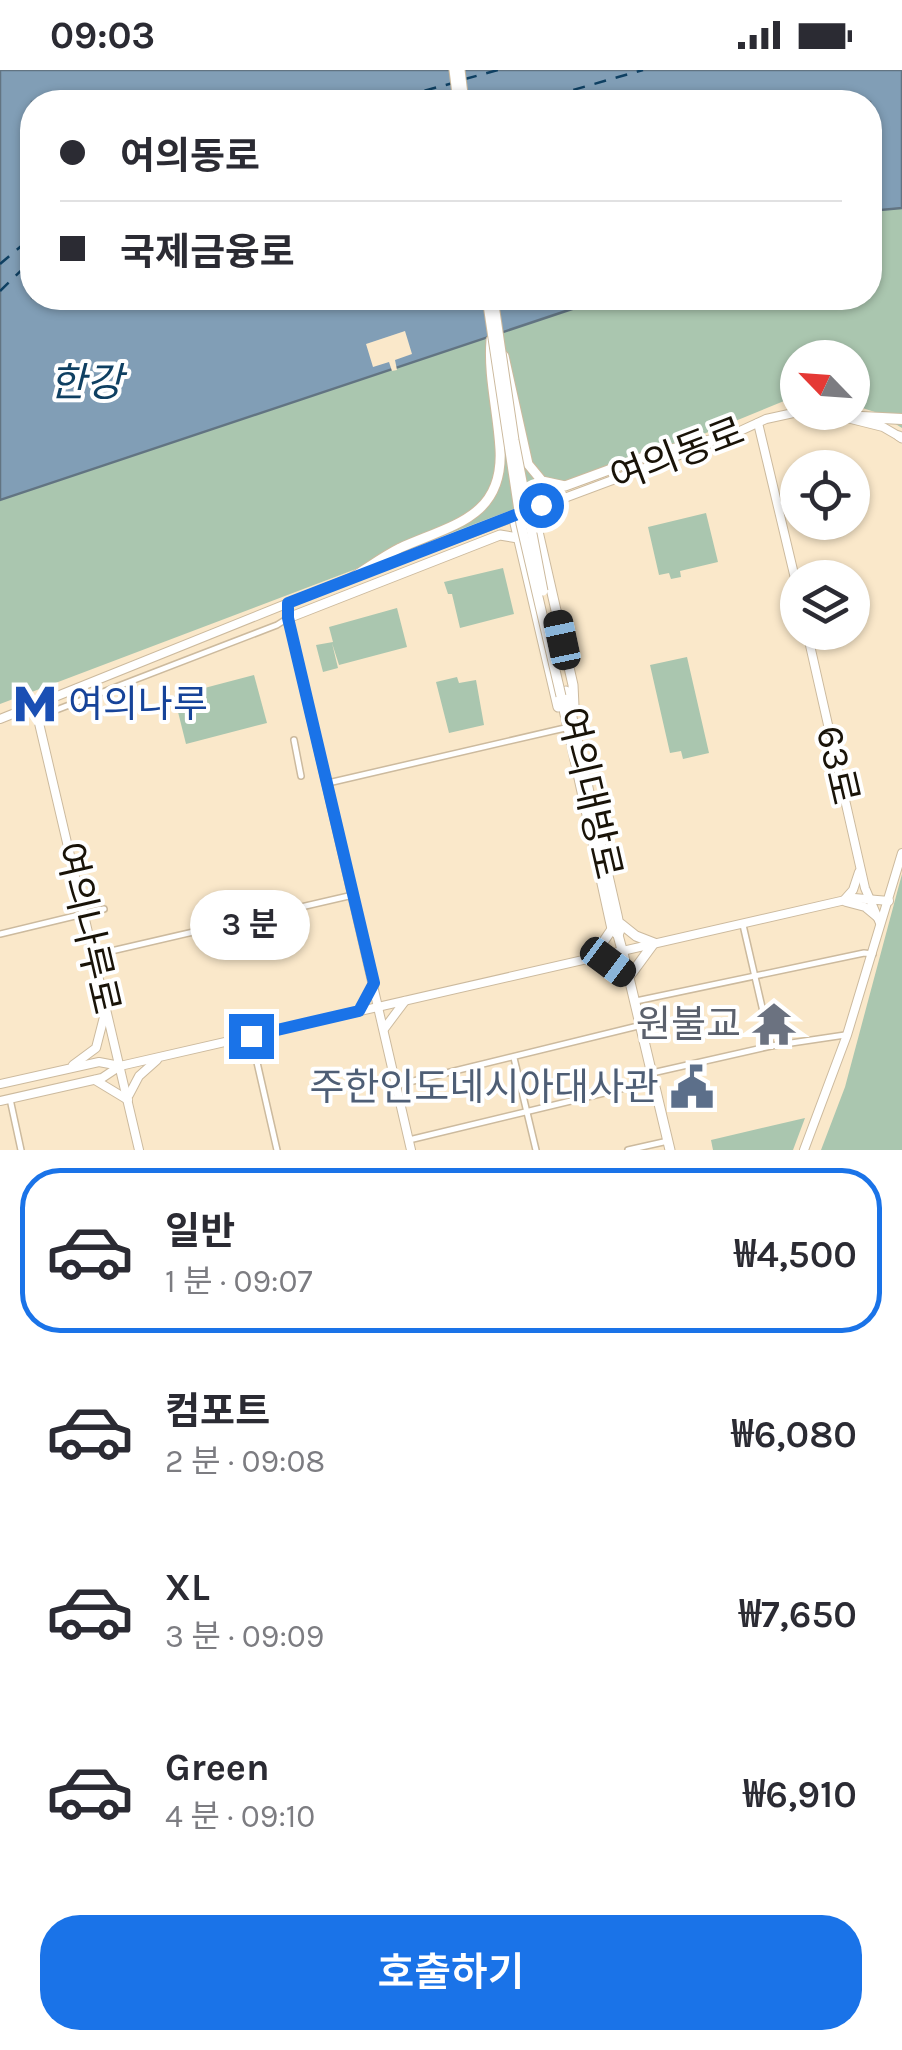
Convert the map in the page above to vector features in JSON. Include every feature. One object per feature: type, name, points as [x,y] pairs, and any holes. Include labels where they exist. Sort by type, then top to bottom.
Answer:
[{"type":"highway","points":[[870,418],[902,420]]},
{"type":"highway","points":[[882,427],[902,420]]},
{"type":"main road","name":"여의대방로","points":[[492,310],[529,528],[571,732],[669,1146]]},
{"type":"main road","points":[[496,340],[509,370],[518,425],[532,471],[549,484],[577,483],[655,453],[731,435]]},
{"type":"main road","points":[[354,577],[394,551],[457,524],[482,508],[498,482],[500,453],[490,358],[496,340]]},
{"type":"main road","points":[[526,510],[537,527],[573,685],[571,732]]},
{"type":"main road","points":[[513,515],[571,732]]},
{"type":"main road","points":[[288,618],[500,535],[518,538]]},
{"type":"main road","points":[[616,929],[654,943],[629,977],[608,962],[592,957],[616,929]]},
{"type":"street","name":"여의동로","points":[[0,719],[513,515],[780,417]]},
{"type":"street","points":[[758,423],[791,560]]},
{"type":"street","points":[[870,424],[901,438]]},
{"type":"street","points":[[537,527],[541,505]]},
{"type":"street","points":[[288,603],[288,618],[411,1150]]},
{"type":"street","points":[[38,717],[277,626],[288,618]]},
{"type":"street","name":"63로","points":[[811,650],[860,866],[880,930]]},
{"type":"street","name":"여의나루로","points":[[36,706],[140,1150]]},
{"type":"street","points":[[328,784],[571,732]]},
{"type":"street","points":[[294,740],[301,776]]},
{"type":"street","points":[[804,1150],[846,1035],[902,853]]},
{"type":"street","points":[[841,902],[853,890],[860,866]]},
{"type":"street","points":[[94,956],[353,895]]},
{"type":"street","points":[[21,1150],[5,1100],[95,1080],[120,1066],[841,902],[868,897],[889,901]]},
{"type":"street","points":[[841,902],[871,910],[880,930]]},
{"type":"street","points":[[0,934],[104,909]]},
{"type":"street","points":[[743,924],[771,1046]]},
{"type":"street","points":[[636,1002],[864,952],[872,954]]},
{"type":"street","points":[[359,1011],[374,983]]},
{"type":"street","points":[[384,1030],[406,1001]]},
{"type":"street","points":[[68,1069],[96,1048],[107,1009]]},
{"type":"street","points":[[397,1086],[641,1026]]},
{"type":"street","points":[[409,1140],[528,1113],[771,1046],[846,1035]]},
{"type":"street","points":[[251,1036],[277,1150]]},
{"type":"street","points":[[95,1080],[128,1100],[139,1076],[160,1056]]},
{"type":"street","points":[[514,1058],[536,1150]]},
{"type":"street","points":[[0,1084],[99,1062],[120,1066]]},
{"type":"street","points":[[628,1150],[669,1146]]},
{"type":"green space","points":[[902,208],[902,428],[870,410],[870,340],[780,340],[780,403],[601,476],[0,704],[0,500],[569,310],[882,310],[882,210]]},
{"type":"green space","points":[[706,513],[718,562],[680,571],[681,577],[659,575],[648,527]]},
{"type":"green space","points":[[503,568],[514,614],[460,628],[452,594],[448,594],[444,582]]},
{"type":"green space","points":[[397,608],[407,647],[339,665],[332,643],[338,668],[323,672],[316,645],[333,642],[329,627]]},
{"type":"green space","points":[[687,657],[709,753],[683,759],[681,751],[670,753],[650,665]]},
{"type":"green space","points":[[254,675],[267,723],[186,744],[174,696]]},
{"type":"green space","points":[[457,677],[459,683],[476,680],[484,725],[449,733],[436,682]]},
{"type":"green space","points":[[902,874],[902,1150],[821,1150],[845,1087]]},
{"type":"green space","points":[[805,1118],[793,1150],[713,1150],[711,1140]]},
{"type":"water","name":"한강","points":[[0,70],[902,70],[902,208],[882,210],[882,90],[20,90],[20,310],[569,310],[0,500]]},
{"type":"pier","points":[[405,331],[412,354],[395,360],[397,370],[392,371],[389,362],[373,367],[366,344]]},
{"type":"ferry route","points":[[465,79],[498,70]]},
{"type":"ferry route","points":[[573,90],[643,70]]},
{"type":"ferry route","points":[[427,90],[453,83]]},
{"type":"ferry route","points":[[0,264],[20,247]]},
{"type":"ferry route","points":[[0,291],[20,272]]},
{"type":"place","name":"여의나루","points":[[35,704]]},
{"type":"place","name":"원불교","points":[[774,1024]]},
{"type":"place","name":"주한인도네시아대사관","points":[[692,1087]]},
{"type":"route","points":[[251,1036],[359,1011],[374,983],[288,618],[288,603],[541,505]]}]
